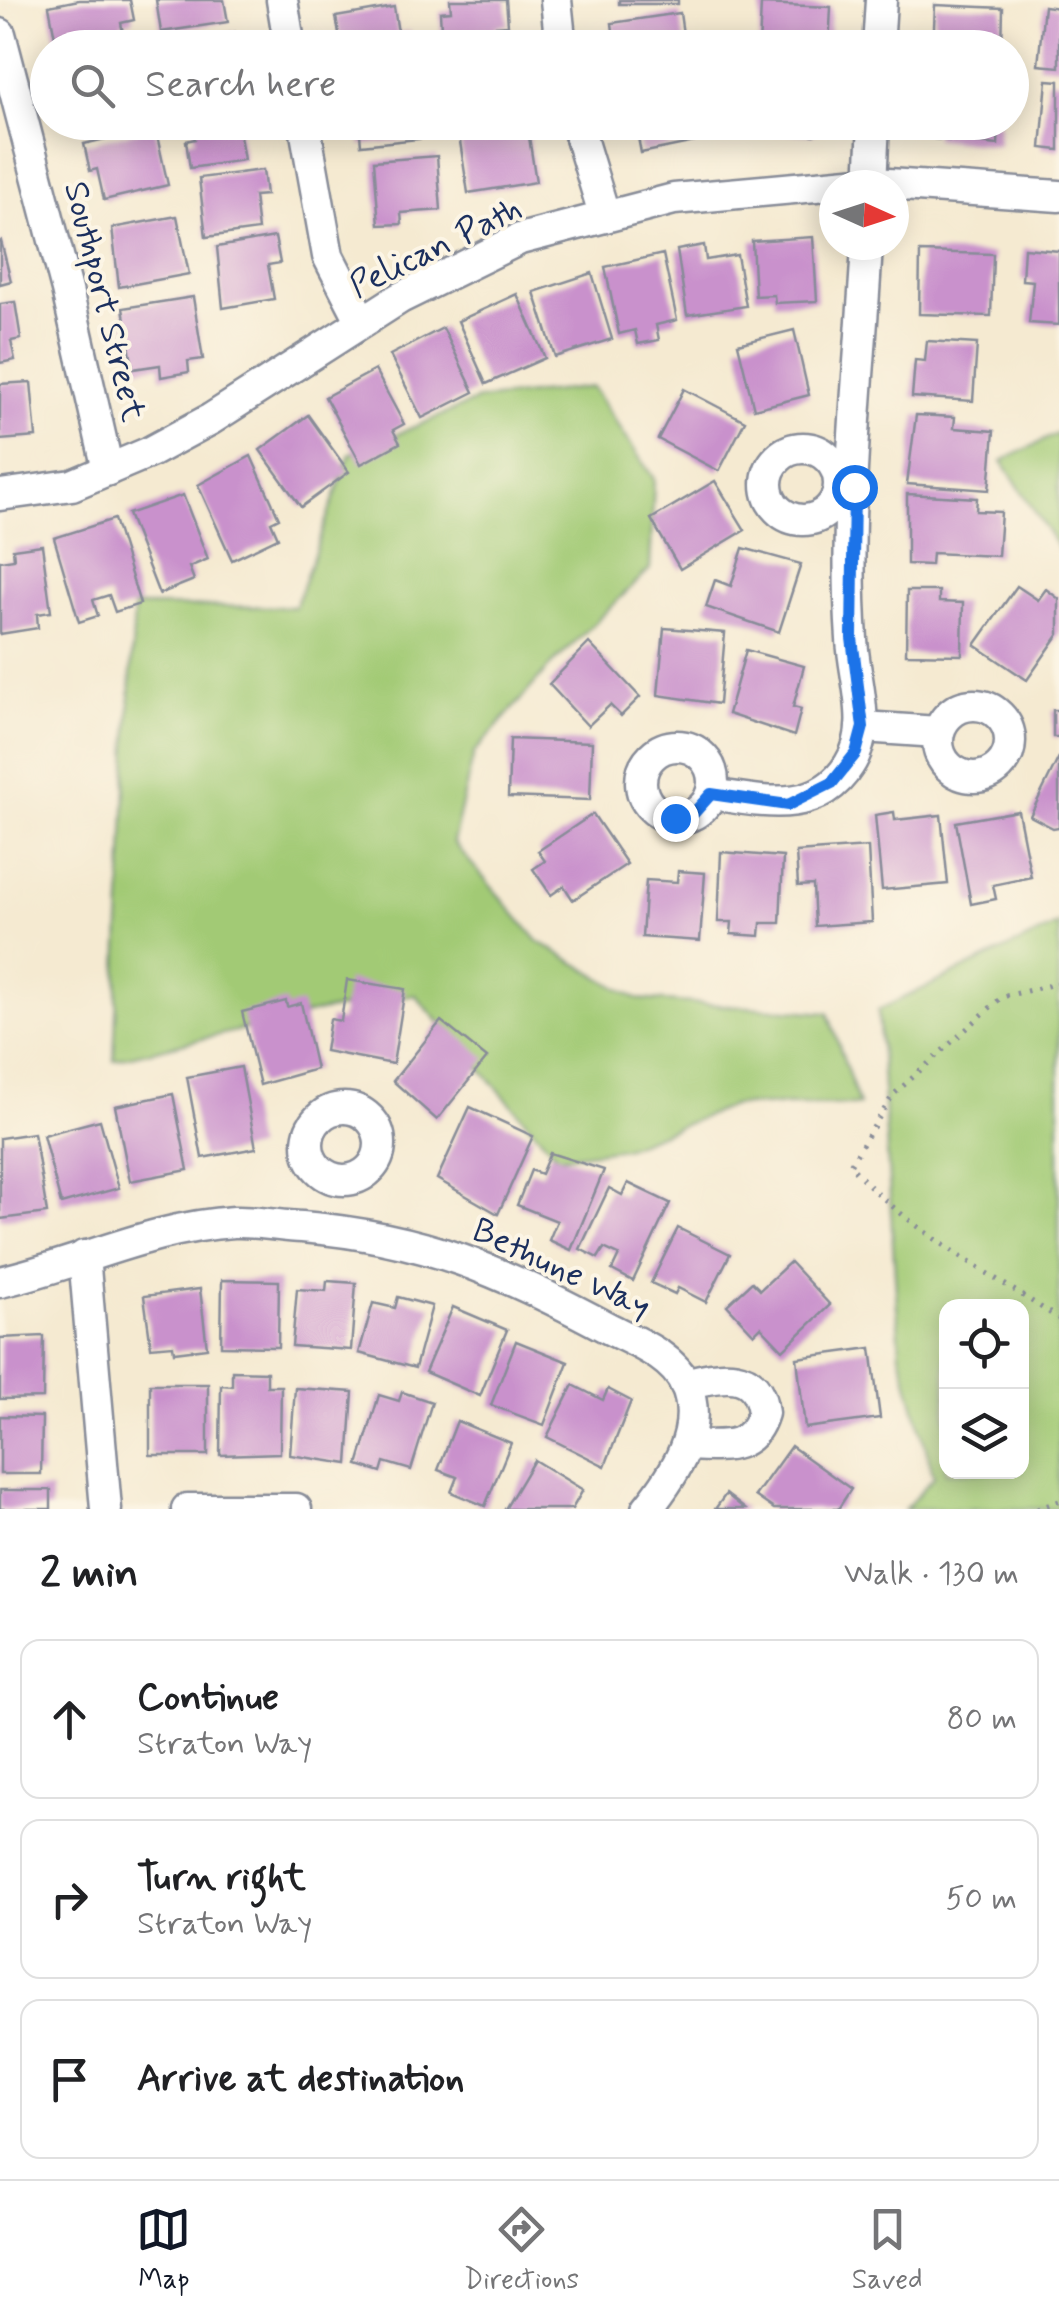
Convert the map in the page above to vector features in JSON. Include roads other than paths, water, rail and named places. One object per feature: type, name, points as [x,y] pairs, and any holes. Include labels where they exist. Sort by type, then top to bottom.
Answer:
[{"type":"street","points":[[282,0],[287,30]]},
{"type":"street","points":[[556,0],[560,30]]},
{"type":"street","points":[[879,30],[881,0]]},
{"type":"street","name":"Southport Street","points":[[0,34],[68,290],[108,470]]},
{"type":"street","points":[[307,140],[328,256],[362,322]]},
{"type":"street","points":[[581,140],[605,217]]},
{"type":"street","points":[[872,170],[873,140]]},
{"type":"street","name":"Pelican Path","points":[[909,186],[1059,196]]},
{"type":"street","name":"Pelican Path","points":[[0,494],[72,484],[108,470],[212,419],[400,298],[520,240],[674,198],[819,188]]},
{"type":"street","points":[[711,794],[788,805],[804,800],[848,768],[863,727],[852,638],[847,487],[866,260]]},
{"type":"street","points":[[863,727],[938,732]]},
{"type":"street","points":[[335,1230],[337,1180]]},
{"type":"street","name":"Bethune Way","points":[[0,1282],[146,1235],[235,1222],[374,1233],[513,1277],[661,1356],[685,1384]]},
{"type":"street","points":[[84,1256],[106,1509]]},
{"type":"street","points":[[648,1509],[688,1445],[692,1419],[685,1384],[724,1374],[737,1375],[753,1386],[763,1413],[755,1433],[740,1444],[688,1445]]},
{"type":"street","points":[[188,1509],[296,1509]]}]
